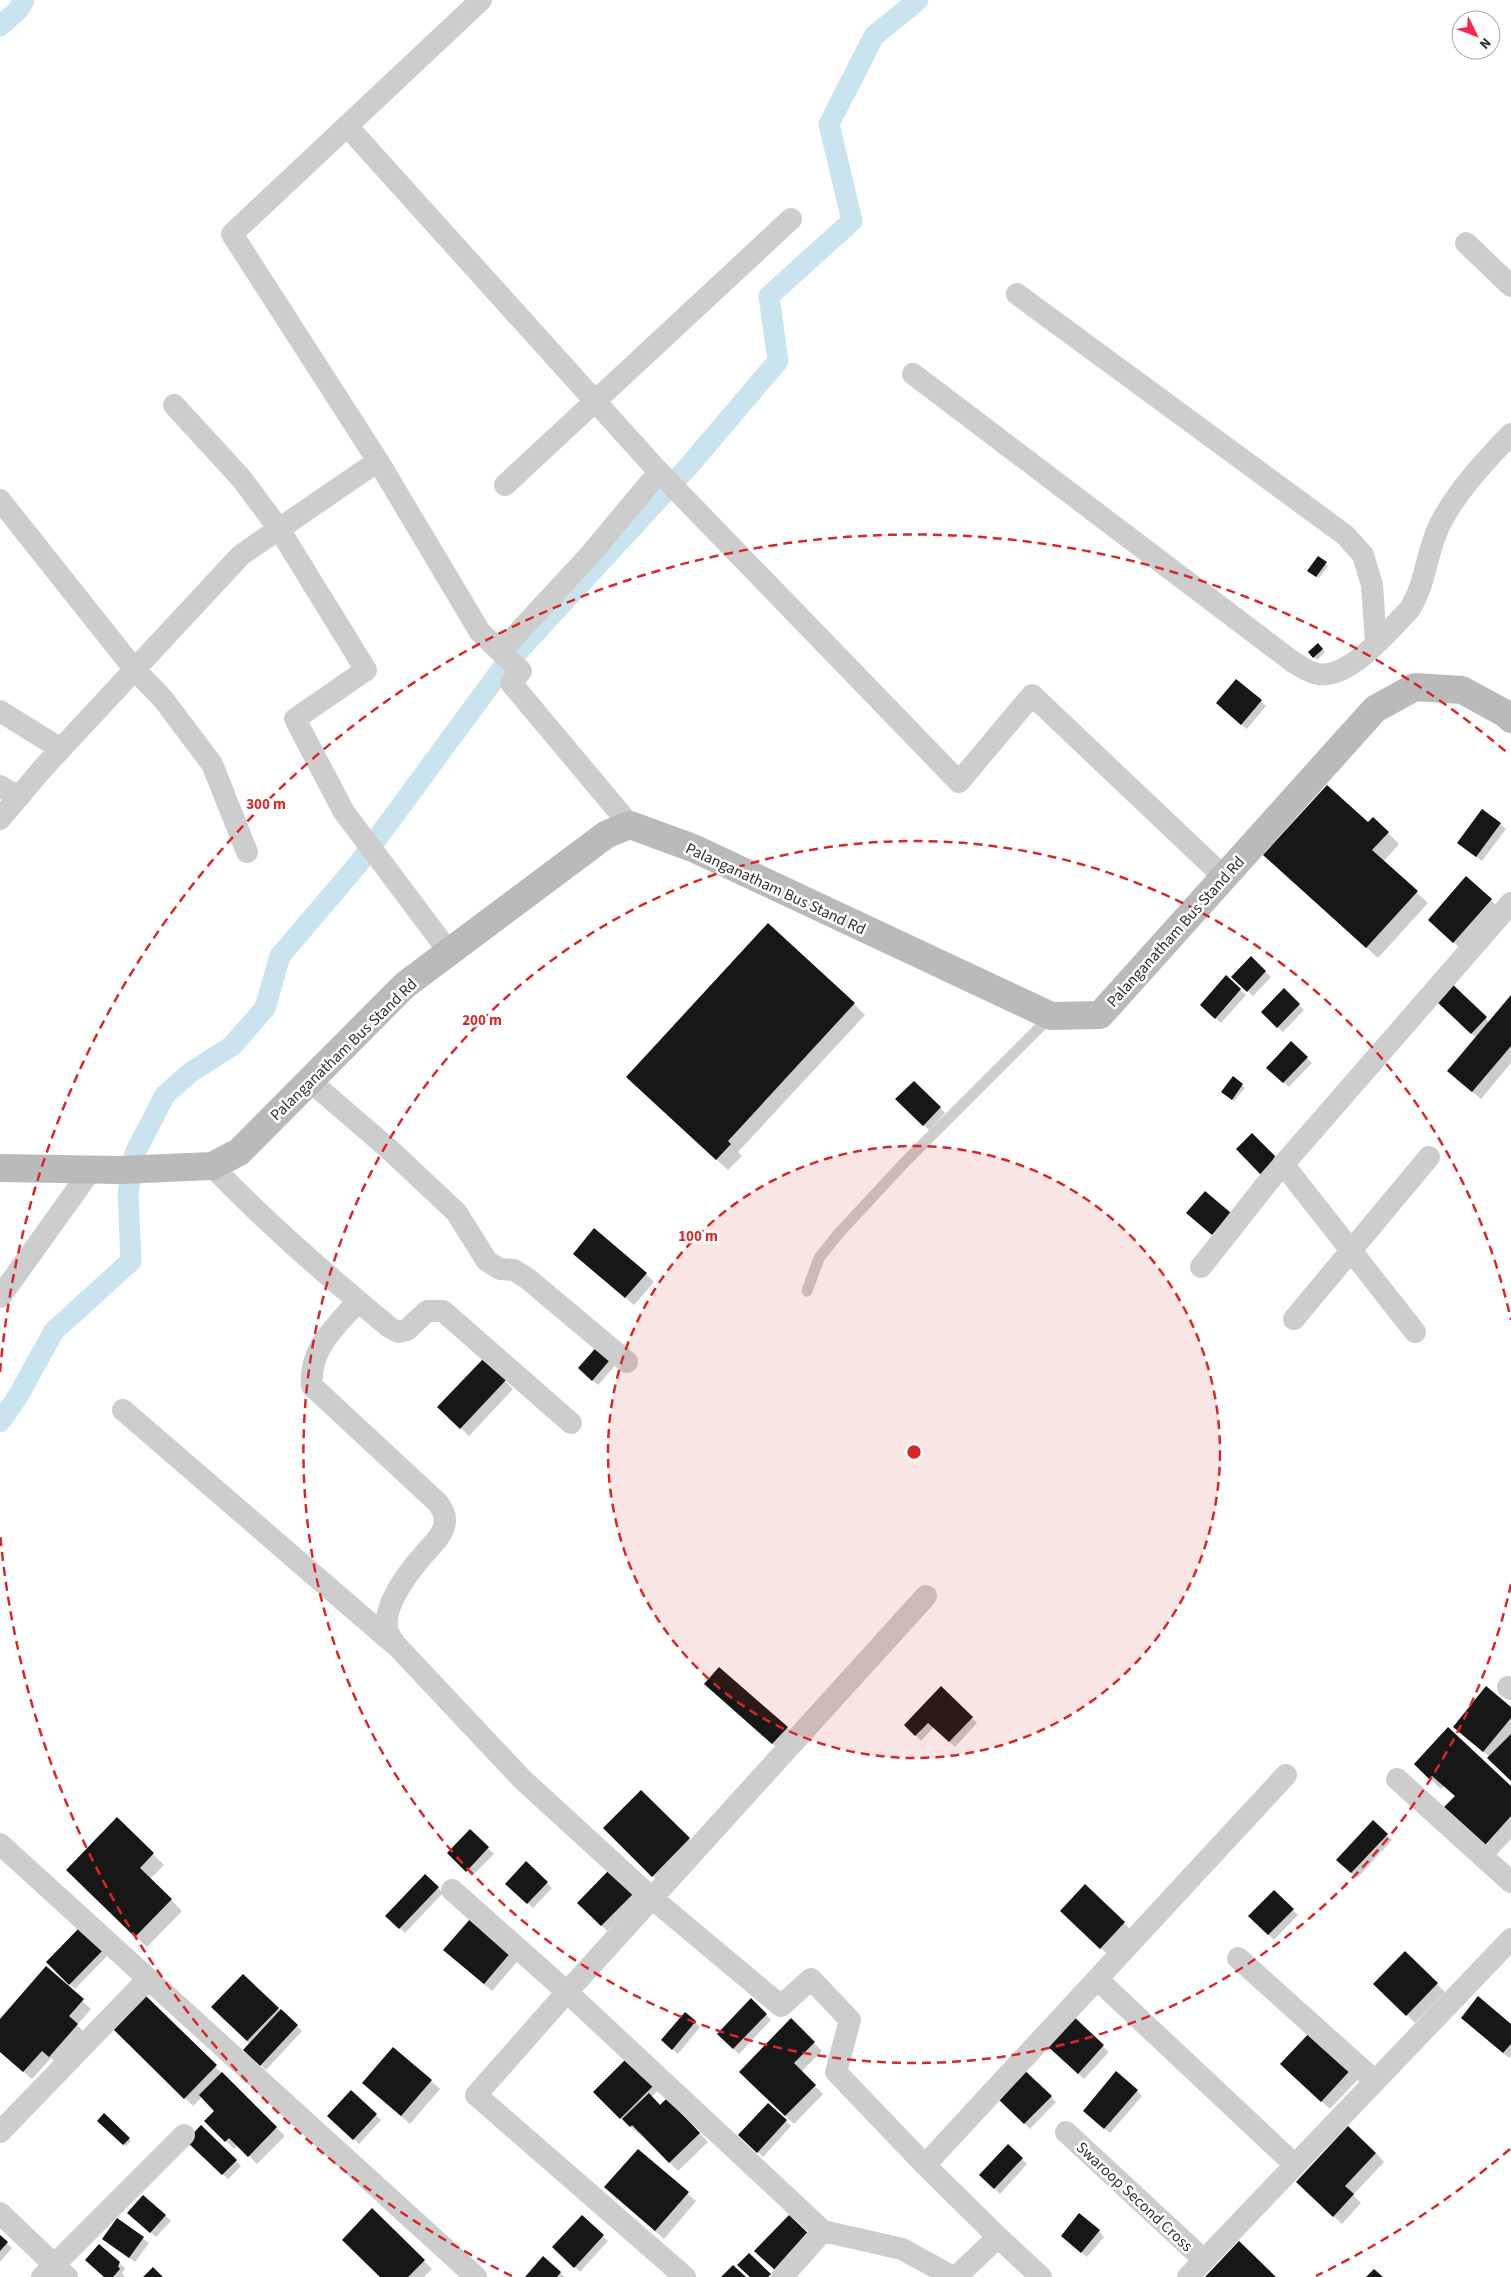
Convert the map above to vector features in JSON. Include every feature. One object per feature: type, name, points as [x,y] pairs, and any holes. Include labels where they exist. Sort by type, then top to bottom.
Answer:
[{"type":"street","points":[[480,0],[232,234],[378,461],[480,632],[521,671],[511,683],[630,825]]},
{"type":"street","points":[[347,126],[659,472],[958,782],[1032,695],[1224,876]]},
{"type":"street","points":[[505,485],[791,218]]},
{"type":"street","points":[[1466,243],[1511,286]]},
{"type":"street","points":[[1017,294],[1345,535],[1363,555],[1372,585],[1376,643]]},
{"type":"street","points":[[913,374],[1293,662],[1315,674],[1333,674],[1350,666],[1376,643],[1408,610],[1416,600],[1440,524],[1470,481],[1511,434]]},
{"type":"street","points":[[174,405],[241,478],[279,529],[366,670],[295,719],[344,812],[448,952]]},
{"type":"street","points":[[0,818],[10,791],[61,749],[241,555],[378,461]]},
{"type":"street","points":[[501,651],[589,556],[659,472]]},
{"type":"street","points":[[0,500],[135,670],[163,698],[212,764],[247,852]]},
{"type":"street","name":"Palanganatham Bus Stand Rd","points":[[0,1168],[132,1170],[212,1166],[239,1152],[405,985],[607,834],[630,825],[693,848],[1051,1016],[1100,1015],[1375,709],[1416,687],[1462,690],[1506,714],[1511,719]]},
{"type":"street","points":[[0,711],[61,749]]},
{"type":"street","points":[[1201,1267],[1284,1164],[1508,911]]},
{"type":"street","points":[[310,1081],[389,1149],[456,1212],[487,1262],[500,1269],[514,1270],[528,1278],[626,1362]]},
{"type":"street","points":[[1294,1319],[1429,1158]]},
{"type":"street","points":[[1284,1164],[1415,1332]]},
{"type":"street","points":[[212,1166],[259,1215],[358,1302],[398,1332],[407,1330],[427,1310],[443,1311],[571,1423]]},
{"type":"street","points":[[0,1298],[91,1170]]},
{"type":"street","points":[[358,1302],[319,1346],[311,1373],[312,1386],[438,1503],[444,1512],[445,1522],[440,1535],[412,1568],[396,1594],[388,1613],[386,1628],[395,1644]]},
{"type":"street","points":[[124,1410],[395,1644],[523,1780],[653,1899],[781,2006],[811,1979],[850,2020],[836,2072],[924,2165],[1041,2277]]},
{"type":"street","points":[[685,2277],[476,2095],[926,1596]]},
{"type":"street","points":[[924,2165],[1286,1775]]},
{"type":"street","points":[[1397,1779],[1511,1882]]},
{"type":"street","points":[[0,1844],[147,1980],[476,2277]]},
{"type":"street","points":[[452,1890],[567,1992],[823,2231],[902,2249],[954,2277],[998,2237]]},
{"type":"street","points":[[1188,2277],[1511,1939]]},
{"type":"street","points":[[1238,1958],[1375,2081]]},
{"type":"street","points":[[1097,1979],[1295,2165]]},
{"type":"street","points":[[0,2132],[147,1980]]},
{"type":"street","name":"Swaroop Second Cross","points":[[1066,2132],[1204,2260]]},
{"type":"street","points":[[0,2213],[54,2273],[184,2135]]},
{"type":"street","points":[[782,2277],[823,2231]]},
{"type":"lane","points":[[807,1291],[819,1258],[839,1233],[905,1162],[1051,1016]]},
{"type":"building","points":[[1318,556],[1327,562],[1316,577],[1307,571]]},
{"type":"building","points":[[1318,643],[1323,649],[1313,658],[1308,652]]},
{"type":"building","points":[[1236,679],[1262,700],[1241,725],[1216,703]]},
{"type":"building","points":[[1327,785],[1368,822],[1373,817],[1389,832],[1372,850],[1418,891],[1366,948],[1263,855]]},
{"type":"building","points":[[1482,809],[1501,823],[1476,857],[1457,843]]},
{"type":"building","points":[[1466,876],[1492,899],[1453,943],[1428,920]]},
{"type":"building","points":[[768,923],[855,1003],[728,1141],[731,1144],[716,1160],[626,1077]]},
{"type":"building","points":[[1251,956],[1266,971],[1247,992],[1231,977]]},
{"type":"building","points":[[1226,975],[1241,989],[1215,1019],[1200,1005]]},
{"type":"building","points":[[1450,982],[1487,1017],[1471,1034],[1434,999]]},
{"type":"building","points":[[1284,988],[1300,1004],[1277,1028],[1261,1012]]},
{"type":"building","points":[[1511,995],[1511,1046],[1472,1092],[1447,1071]]},
{"type":"building","points":[[1291,1041],[1308,1057],[1283,1083],[1266,1068]]},
{"type":"building","points":[[1233,1076],[1243,1084],[1232,1100],[1221,1092]]},
{"type":"building","points":[[914,1081],[941,1107],[923,1126],[895,1099]]},
{"type":"building","points":[[1252,1133],[1278,1159],[1262,1176],[1236,1149]]},
{"type":"building","points":[[1205,1191],[1231,1213],[1212,1235],[1186,1213]]},
{"type":"building","points":[[594,1228],[647,1273],[625,1298],[573,1254]]},
{"type":"building","points":[[600,1343],[614,1355],[592,1381],[578,1368]]},
{"type":"building","points":[[483,1359],[506,1380],[460,1429],[437,1407]]},
{"type":"building","points":[[719,1667],[788,1727],[772,1744],[704,1684]]},
{"type":"building","points":[[941,1686],[973,1717],[949,1742],[928,1723],[915,1736],[904,1725]]},
{"type":"building","points":[[1486,1686],[1511,1707],[1511,1718],[1483,1752],[1453,1727]]},
{"type":"building","points":[[1448,1727],[1511,1786],[1511,1816],[1485,1845],[1444,1807],[1455,1796],[1432,1776],[1429,1779],[1414,1764]]},
{"type":"building","points":[[1511,1734],[1511,1781],[1487,1758]]},
{"type":"building","points":[[641,1790],[690,1838],[652,1877],[603,1828]]},
{"type":"building","points":[[117,1817],[154,1853],[140,1868],[172,1899],[135,1937],[66,1870]]},
{"type":"building","points":[[1373,1820],[1388,1834],[1351,1873],[1336,1860]]},
{"type":"building","points":[[470,1829],[489,1847],[466,1872],[447,1853]]},
{"type":"building","points":[[526,1861],[548,1882],[527,1904],[505,1884]]},
{"type":"building","points":[[609,1870],[634,1893],[601,1926],[577,1903]]},
{"type":"building","points":[[425,1874],[439,1887],[399,1929],[385,1916]]},
{"type":"building","points":[[1085,1884],[1125,1922],[1100,1949],[1060,1911]]},
{"type":"building","points":[[1274,1890],[1294,1909],[1268,1935],[1248,1916]]},
{"type":"building","points":[[471,1918],[511,1952],[484,1984],[443,1950]]},
{"type":"building","points":[[81,1926],[104,1949],[69,1985],[46,1962]]},
{"type":"building","points":[[1405,1951],[1438,1983],[1406,2016],[1373,1984]]},
{"type":"building","points":[[46,1966],[84,1999],[69,2016],[78,2024],[49,2057],[42,2051],[23,2072],[0,2052],[0,2019]]},
{"type":"building","points":[[243,1974],[279,2008],[247,2041],[211,2007]]},
{"type":"building","points":[[146,1996],[217,2065],[184,2099],[113,2029]]},
{"type":"building","points":[[1478,1996],[1511,2024],[1511,2044],[1503,2053],[1461,2018]]},
{"type":"building","points":[[751,1998],[767,2014],[733,2049],[717,2034]]},
{"type":"building","points":[[281,2009],[298,2025],[260,2066],[243,2050]]},
{"type":"building","points":[[685,2012],[696,2021],[672,2050],[661,2040]]},
{"type":"building","points":[[1071,2014],[1104,2045],[1078,2074],[1044,2043]]},
{"type":"building","points":[[791,2018],[815,2042],[794,2063],[816,2085],[785,2116],[739,2072]]},
{"type":"building","points":[[1315,2027],[1355,2065],[1321,2102],[1280,2064]]},
{"type":"building","points":[[393,2047],[432,2080],[401,2116],[362,2083]]},
{"type":"building","points":[[627,2058],[654,2085],[620,2119],[593,2092]]},
{"type":"building","points":[[1020,2066],[1052,2096],[1024,2124],[993,2094]]},
{"type":"building","points":[[1116,2071],[1138,2090],[1104,2129],[1083,2111]]},
{"type":"building","points":[[222,2072],[277,2127],[248,2157],[229,2138],[225,2142],[204,2121],[214,2111],[199,2095]]},
{"type":"building","points":[[351,2090],[377,2114],[353,2140],[327,2116]]},
{"type":"building","points":[[649,2093],[660,2105],[667,2098],[700,2133],[669,2163],[632,2125],[630,2127],[622,2119]]},
{"type":"building","points":[[768,2103],[787,2120],[757,2153],[738,2135]]},
{"type":"building","points":[[104,2113],[130,2138],[123,2145],[97,2121]]},
{"type":"building","points":[[201,2125],[237,2160],[222,2175],[186,2141]]},
{"type":"building","points":[[1348,2126],[1376,2153],[1345,2186],[1354,2194],[1333,2217],[1296,2182]]},
{"type":"building","points":[[1008,2144],[1023,2158],[994,2189],[979,2175]]},
{"type":"building","points":[[638,2149],[689,2192],[655,2231],[604,2187]]},
{"type":"building","points":[[143,2195],[166,2215],[150,2233],[127,2213]]},
{"type":"building","points":[[372,2208],[425,2260],[408,2277],[380,2277],[342,2240]]},
{"type":"building","points":[[1079,2213],[1100,2230],[1081,2253],[1061,2236]]},
{"type":"building","points":[[582,2215],[604,2235],[574,2268],[552,2247]]},
{"type":"building","points":[[789,2215],[811,2236],[777,2272],[754,2251]]},
{"type":"building","points":[[117,2218],[144,2237],[129,2258],[102,2239]]},
{"type":"building","points":[[0,2235],[8,2242],[0,2251]]},
{"type":"building","points":[[1239,2241],[1276,2277],[1205,2277]]},
{"type":"building","points":[[99,2244],[120,2262],[118,2266],[120,2269],[113,2277],[104,2277],[85,2260]]},
{"type":"building","points":[[749,2253],[771,2274],[768,2277],[750,2277],[737,2265]]},
{"type":"building","points":[[543,2256],[561,2272],[557,2277],[525,2277]]},
{"type":"building","points":[[733,2265],[746,2277],[721,2277]]},
{"type":"building","points":[[153,2267],[163,2277],[143,2277]]},
{"type":"building","points":[[1374,2269],[1383,2277],[1366,2277]]},
{"type":"waterway","points":[[0,26],[18,10],[24,0]]},
{"type":"waterway","points":[[0,1422],[18,1396],[54,1331],[131,1261],[128,1193],[135,1153],[165,1095],[191,1072],[232,1046],[265,1008],[280,956],[359,863],[501,670],[688,467],[778,361],[769,296],[852,221],[829,124],[874,36],[918,0]]}]
